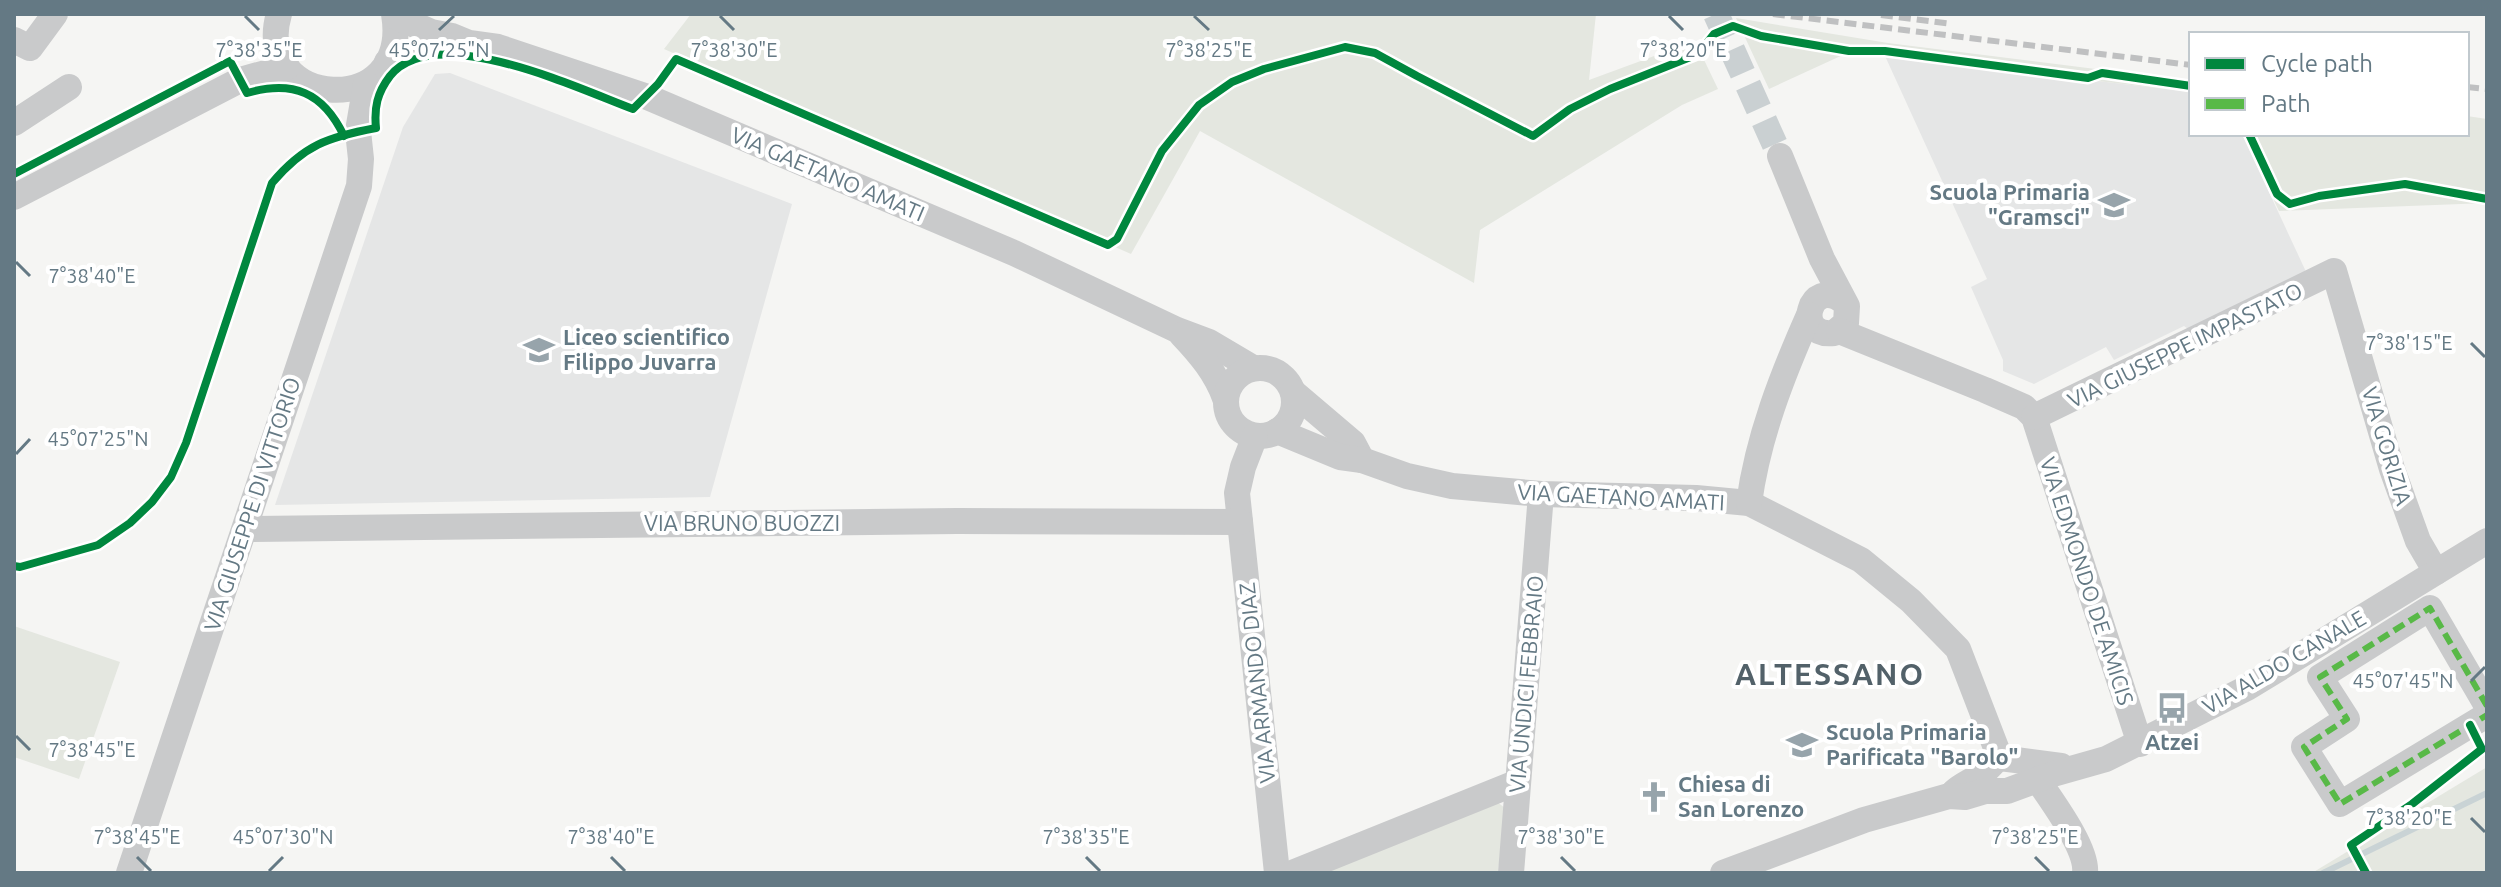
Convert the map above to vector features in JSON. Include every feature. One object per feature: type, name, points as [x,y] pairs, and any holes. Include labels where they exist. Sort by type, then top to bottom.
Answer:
[{"type":"street","points":[[14,40],[30,48],[55,14]]},
{"type":"street","points":[[279,14],[276,42],[287,67],[307,84],[333,92],[366,84],[381,71],[392,55],[396,35],[394,15]]},
{"type":"street","name":"VIA GAETANO AMATI","points":[[394,15],[431,32],[469,43],[498,47],[645,96],[1014,253],[1209,342],[1253,368]]},
{"type":"street","points":[[240,80],[276,42]]},
{"type":"street","name":"VIA GAETANO AMATI","points":[[387,62],[422,49],[469,43]]},
{"type":"street","points":[[14,197],[240,80],[287,67]]},
{"type":"street","name":"VIA GIUSEPPE DI VITTORIO","points":[[129,873],[359,186],[361,159],[358,131],[366,84]]},
{"type":"street","points":[[14,123],[69,87]]},
{"type":"street","name":"VIA GIUSEPPE DI VITTORIO","points":[[333,92],[358,131]]},
{"type":"street","points":[[1780,156],[1822,259],[1831,316],[1879,345],[2024,407],[2034,417]]},
{"type":"street","name":"VIA GIUSEPPE IMPASTATO","points":[[2034,417],[2334,271]]},
{"type":"street","name":"VIA GORIZIA","points":[[2334,271],[2392,469],[2418,541],[2436,572]]},
{"type":"street","points":[[1749,503],[1756,458],[1789,360],[1831,316]]},
{"type":"street","name":"VIA GAETANO AMATI","points":[[1177,330],[1201,355],[1220,385],[1228,409]]},
{"type":"street","points":[[1253,368],[1273,370],[1289,383],[1293,392],[1293,411],[1289,420],[1266,434],[1237,428],[1228,409],[1234,378],[1253,368]]},
{"type":"street","points":[[1293,392],[1353,443],[1362,460]]},
{"type":"street","name":"VIA ARMANDO DIAZ","points":[[1228,409],[1230,480],[1237,493]]},
{"type":"street","name":"VIA EDMONDO DE AMICIS","points":[[2034,417],[2140,744]]},
{"type":"street","name":"VIA GAETANO AMATI","points":[[1266,434],[1340,457],[1362,460],[1407,476],[1452,486],[1541,494],[1696,498],[1749,503],[1861,560],[1911,601],[1958,649],[2009,774],[2063,818],[2086,863],[2085,873]]},
{"type":"street","name":"VIA ARMANDO DIAZ","points":[[1266,434],[1243,467],[1237,493],[1277,873]]},
{"type":"street","name":"VIA UNDICI FEBBRAIO","points":[[1511,873],[1541,494]]},
{"type":"street","name":"VIA BRUNO BUOZZI","points":[[245,529],[957,521],[1240,522]]},
{"type":"street","name":"VIA ALDO CANALE","points":[[1723,873],[1864,820],[1949,796],[1960,786],[2009,774],[2073,767],[2106,759],[2247,688],[2487,541]]},
{"type":"street","points":[[2487,706],[2430,608],[2320,677],[2347,719],[2304,747],[2340,804],[2487,715]]},
{"type":"street","points":[[1292,873],[1518,782]]},
{"type":"shaded area","points":[[691,14],[1596,14],[1589,80],[1695,41],[1718,89],[1682,105],[1480,230],[1474,283],[1200,131],[1131,254],[664,49]]},
{"type":"shaded area","points":[[1736,18],[1888,43],[2189,81],[2189,92],[1845,54],[1769,89]]},
{"type":"shaded area","name":"Scuola Primaria \"Gramsci\"","points":[[1885,56],[2189,92],[2189,136],[2243,136],[2308,276],[2192,332],[2184,326],[2114,360],[2106,347],[2034,384],[2003,371],[2003,360],[1971,287],[1987,279]]},
{"type":"shaded area","name":"Liceo scientifico Filippo Juvarra","points":[[450,73],[792,204],[710,497],[275,505],[403,127],[435,74]]},
{"type":"shaded area","points":[[2469,116],[2487,119],[2487,203],[2279,211],[2243,136],[2469,136]]},
{"type":"shaded area","points":[[14,626],[120,662],[79,779],[14,757]]},
{"type":"shaded area","points":[[2487,767],[2487,873],[2312,873]]},
{"type":"shaded area","points":[[1489,796],[1505,808],[1498,873],[1321,873]]},
{"type":"waterway","points":[[2323,873],[2487,793]]},
{"type":"tunnel","points":[[1716,14],[1780,156]]},
{"type":"railway","points":[[1773,14],[2189,65]]},
{"type":"railway","points":[[1881,15],[1952,24]]},
{"type":"railway","points":[[2469,87],[2487,89]]},
{"type":"marked path","points":[[2487,706],[2430,608],[2320,677],[2347,719],[2304,747],[2340,804],[2487,715]]},
{"type":"cycle path","points":[[14,566],[20,567],[98,545],[130,523],[152,502],[171,477],[186,443],[272,183],[306,151],[330,139],[376,128],[376,107],[382,88],[390,76],[411,61],[439,55],[508,64],[633,109],[658,84],[676,59],[1108,245],[1117,239],[1162,151],[1199,105],[1232,82],[1264,69],[1345,47],[1375,53],[1533,136],[1570,109],[1610,89],[1698,54],[1714,34],[1733,26],[1761,36],[1849,51],[1885,51],[2088,78],[2102,73],[2189,86]]},
{"type":"cycle path","points":[[14,174],[230,61],[247,93],[279,88],[305,93],[326,109],[344,136]]},
{"type":"cycle path","points":[[2250,136],[2277,194],[2290,204],[2319,196],[2405,184],[2487,199]]},
{"type":"cycle path","points":[[2366,873],[2351,845],[2412,804],[2482,749],[2470,725]]},
{"type":"place","name":"Scuola Primaria \"Gramsci\"","points":[[2114,205]]},
{"type":"place","name":"Liceo scientifico Filippo Juvarra","points":[[539,350]]},
{"type":"place","name":"Atzei","points":[[2172,708]]},
{"type":"place","name":"Scuola Primaria Parificata \"Barolo\"","points":[[1802,745]]},
{"type":"place","name":"Chiesa di San Lorenzo","points":[[1654,797]]},
{"type":"district","name":"ALTESSANO","points":[[1830,675]]}]
